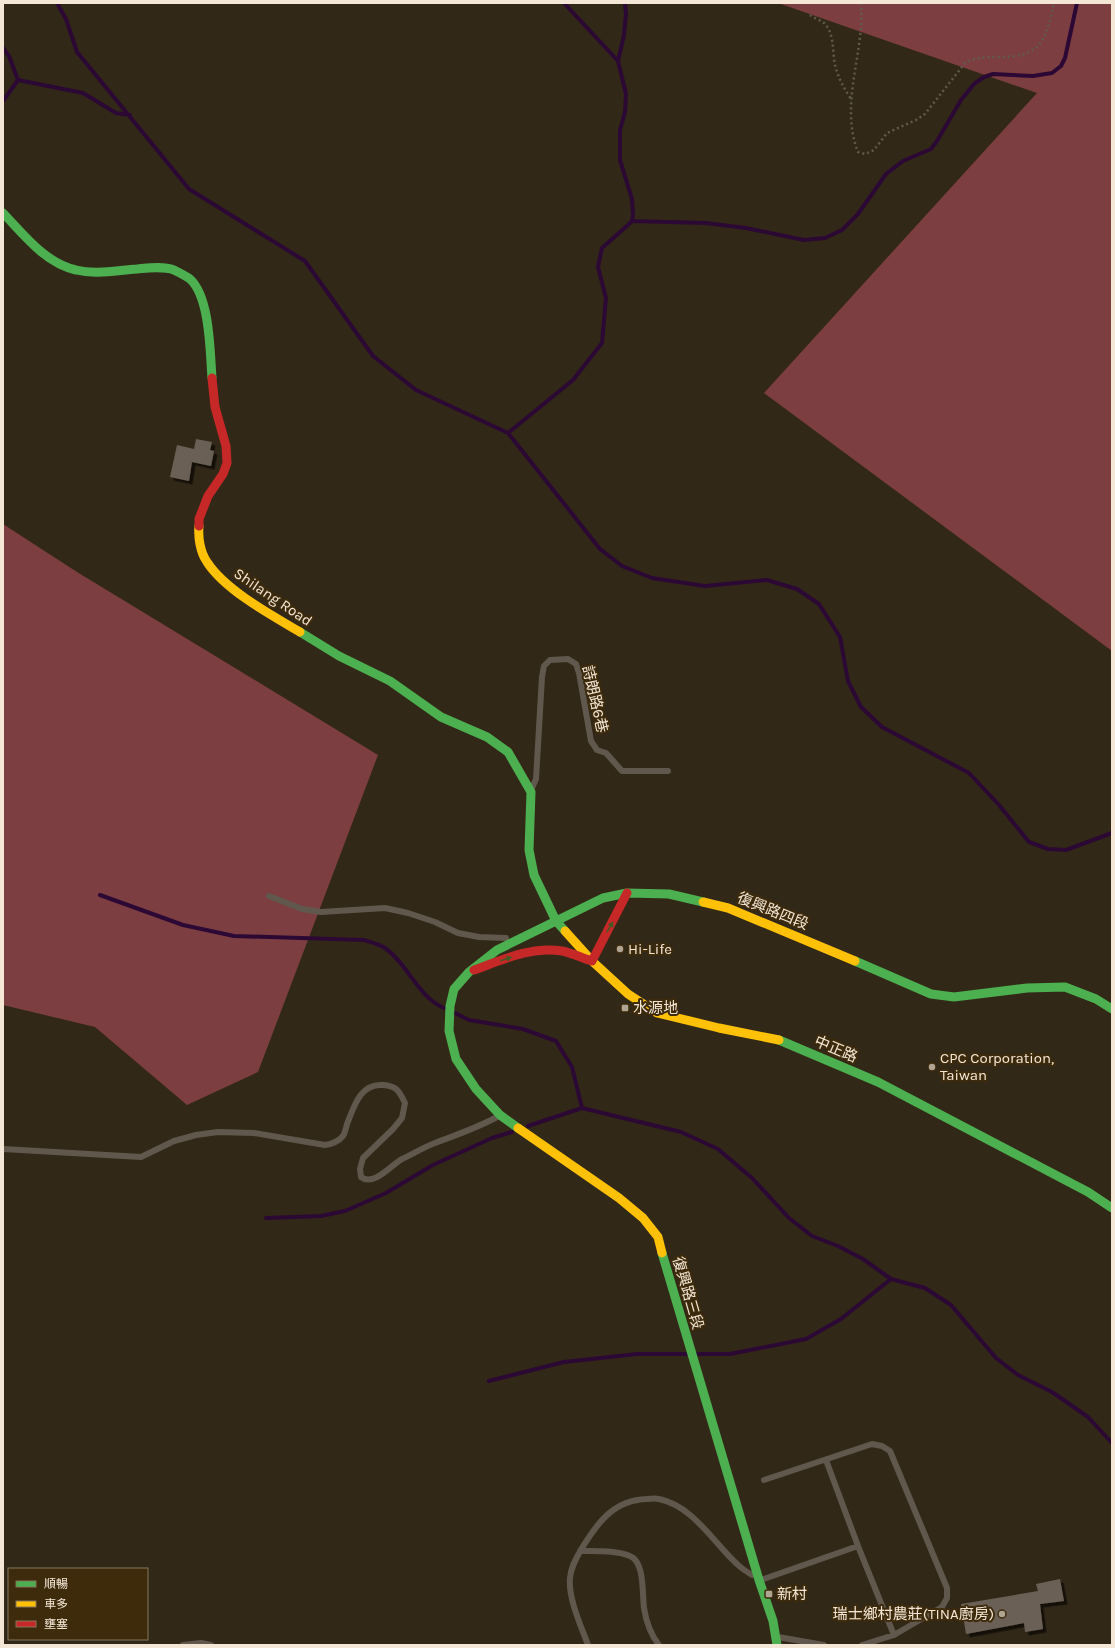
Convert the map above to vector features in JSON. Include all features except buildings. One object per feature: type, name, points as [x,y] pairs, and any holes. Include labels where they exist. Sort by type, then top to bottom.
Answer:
[{"type":"street","name":"Shilang Road","points":[[3,213],[28,240],[49,258],[76,270],[95,272],[153,268],[173,270],[190,279],[202,296],[207,319],[215,407],[226,446],[227,463],[223,474],[208,496],[199,519],[198,537],[206,561],[222,580],[260,608],[339,656],[390,681],[441,717],[487,737],[508,752],[531,792]]},
{"type":"street","points":[[531,792],[530,850],[534,875],[556,922]]},
{"type":"street","points":[[469,972],[525,953],[542,950],[563,951],[592,961],[627,893]]},
{"type":"street","name":"復興路四段","points":[[449,1032],[450,1006],[454,988],[469,972],[497,950],[603,898],[627,893],[669,894],[728,908],[931,994],[954,997],[1027,988],[1065,987],[1096,999],[1112,1009]]},
{"type":"street","name":"中正路","points":[[556,922],[592,961],[628,994],[657,1013],[784,1041],[885,1086],[1088,1192],[1112,1208]]},
{"type":"street","name":"復興路三段","points":[[449,1032],[456,1059],[476,1089],[500,1115],[619,1198],[643,1218],[658,1237],[759,1580],[773,1621],[776,1641]]},
{"type":"lane","name":"詩朗路6巷","points":[[531,792],[536,779],[542,677],[544,666],[550,660],[568,659],[576,664],[591,741],[597,750],[606,754],[622,772],[668,771]]},
{"type":"lane","points":[[269,896],[302,909],[321,912],[385,908],[408,913],[435,922],[458,933],[480,937],[522,938]]},
{"type":"lane","points":[[3,1149],[141,1157],[174,1141],[196,1135],[218,1132],[254,1133],[324,1145],[334,1144],[344,1135],[358,1096],[368,1088],[380,1084],[392,1085],[400,1092],[405,1103],[402,1118],[393,1129],[363,1158],[360,1168],[361,1177],[365,1180],[371,1181],[399,1161],[433,1143],[466,1132],[500,1115]]},
{"type":"lane","points":[[764,1480],[872,1444],[882,1446],[890,1451],[946,1588],[947,1598],[942,1607],[894,1635],[862,1645]]},
{"type":"lane","points":[[826,1460],[858,1546],[894,1635]]},
{"type":"lane","points":[[588,1645],[571,1594],[570,1578],[573,1563],[589,1536],[609,1512],[624,1503],[638,1499],[659,1499],[681,1508],[701,1525],[738,1566],[759,1580],[858,1546]]},
{"type":"lane","points":[[580,1551],[610,1552],[632,1557],[638,1565],[641,1575],[644,1608],[648,1625],[659,1645]]},
{"type":"lane","points":[[776,1641],[824,1645]]},
{"type":"lane","points":[[776,1641],[788,1645]]},
{"type":"lane","points":[[183,1645],[201,1643],[211,1645]]},
{"type":"path","points":[[861,3],[862,18],[851,100],[851,127],[854,143],[858,152],[865,154],[874,150],[887,132],[916,120],[925,114],[965,63],[974,58],[1016,58],[1031,52],[1043,42],[1048,30],[1054,3]]},
{"type":"path","points":[[810,15],[824,23],[830,33],[834,46],[834,64],[839,79],[851,100]]},
{"type":"shaded area","points":[[778,3],[1112,3],[1112,651],[764,393],[1037,93]]},
{"type":"shaded area","points":[[3,524],[77,572],[378,755],[258,1072],[187,1105],[95,1027],[3,1005]]},
{"type":"waterway","points":[[57,3],[66,19],[77,52],[189,189],[305,261],[373,356],[416,390],[508,433],[600,549],[622,566],[652,578],[705,586],[767,580],[797,589],[819,604],[840,637],[848,681],[861,707],[882,727],[969,773],[999,805],[1029,842],[1048,849],[1066,850],[1112,833]]},
{"type":"waterway","points":[[564,3],[618,61]]},
{"type":"waterway","points":[[508,433],[573,380],[602,343],[606,298],[598,267],[602,248],[632,221],[633,215],[632,199],[620,160],[620,130],[625,112],[626,94],[618,61],[624,35],[626,14],[625,3]]},
{"type":"waterway","points":[[632,221],[706,223],[746,228],[804,240],[825,238],[842,230],[858,214],[886,174],[903,161],[931,149],[961,100],[974,84],[984,77],[993,74],[1033,76],[1052,73],[1061,66],[1065,58],[1077,3]]},
{"type":"waterway","points":[[3,48],[9,56],[18,80],[83,93],[116,113],[130,115]]},
{"type":"waterway","points":[[3,101],[18,80]]},
{"type":"waterway","points":[[100,895],[183,925],[234,936],[364,940],[375,943],[385,948],[393,955],[427,996],[444,1008]]},
{"type":"waterway","points":[[455,1013],[469,1020],[523,1029],[556,1041],[572,1067],[582,1108],[681,1132],[718,1149],[752,1178],[789,1218],[812,1236],[838,1246],[863,1259],[891,1279],[925,1288],[951,1305],[996,1358],[1018,1375],[1052,1392],[1088,1417],[1112,1443]]},
{"type":"waterway","points":[[528,1126],[582,1108]]},
{"type":"waterway","points":[[266,1218],[321,1216],[345,1211],[386,1193],[433,1165],[492,1138],[512,1132]]},
{"type":"waterway","points":[[697,1354],[730,1354],[806,1339],[841,1319],[891,1279]]},
{"type":"waterway","points":[[489,1381],[564,1362],[637,1354],[686,1354]]},
{"type":"traffic: fast","points":[[3,213],[27,239],[45,255],[54,261],[76,270],[107,272],[165,268],[174,270],[190,279],[197,287],[202,298],[205,311],[208,326],[212,378]]},
{"type":"traffic: fast","points":[[300,632],[339,656],[390,681],[441,717],[487,737],[508,752],[531,792],[529,850],[534,875],[556,921],[565,931]]},
{"type":"traffic: fast","points":[[518,1128],[500,1115],[476,1089],[456,1059],[449,1031],[450,1006],[454,989],[469,972],[497,950],[603,898],[627,893],[669,894],[703,902]]},
{"type":"traffic: fast","points":[[855,961],[931,994],[954,997],[1027,988],[1065,987],[1096,999],[1112,1009]]},
{"type":"traffic: fast","points":[[779,1040],[878,1082],[1088,1192],[1112,1208]]},
{"type":"traffic: fast","points":[[662,1253],[759,1580],[773,1621],[777,1645]]},
{"type":"traffic: slow","points":[[199,526],[199,540],[201,549],[207,562],[215,572],[249,601],[300,632]]},
{"type":"traffic: slow","points":[[703,902],[728,908],[855,961]]},
{"type":"traffic: slow","points":[[565,931],[592,961],[628,994],[657,1013],[719,1028],[779,1040]]},
{"type":"traffic: slow","points":[[518,1128],[619,1198],[643,1218],[658,1237],[662,1253]]},
{"type":"traffic: jam","points":[[199,526],[199,519],[208,496],[223,474],[227,463],[226,446],[215,407],[212,378]]},
{"type":"traffic: jam","points":[[474,970],[506,958],[540,950],[562,951],[592,961],[627,893]]},
{"type":"place","name":"Hi-Life","points":[[620,949]]},
{"type":"place","name":"水源地","points":[[625,1008]]},
{"type":"place","name":"CPC Corporation, Taiwan","points":[[932,1067]]},
{"type":"place","name":"新村","points":[[769,1594]]},
{"type":"place","name":"瑞士鄉村農莊(TINA廚房)","points":[[1002,1614]]}]
